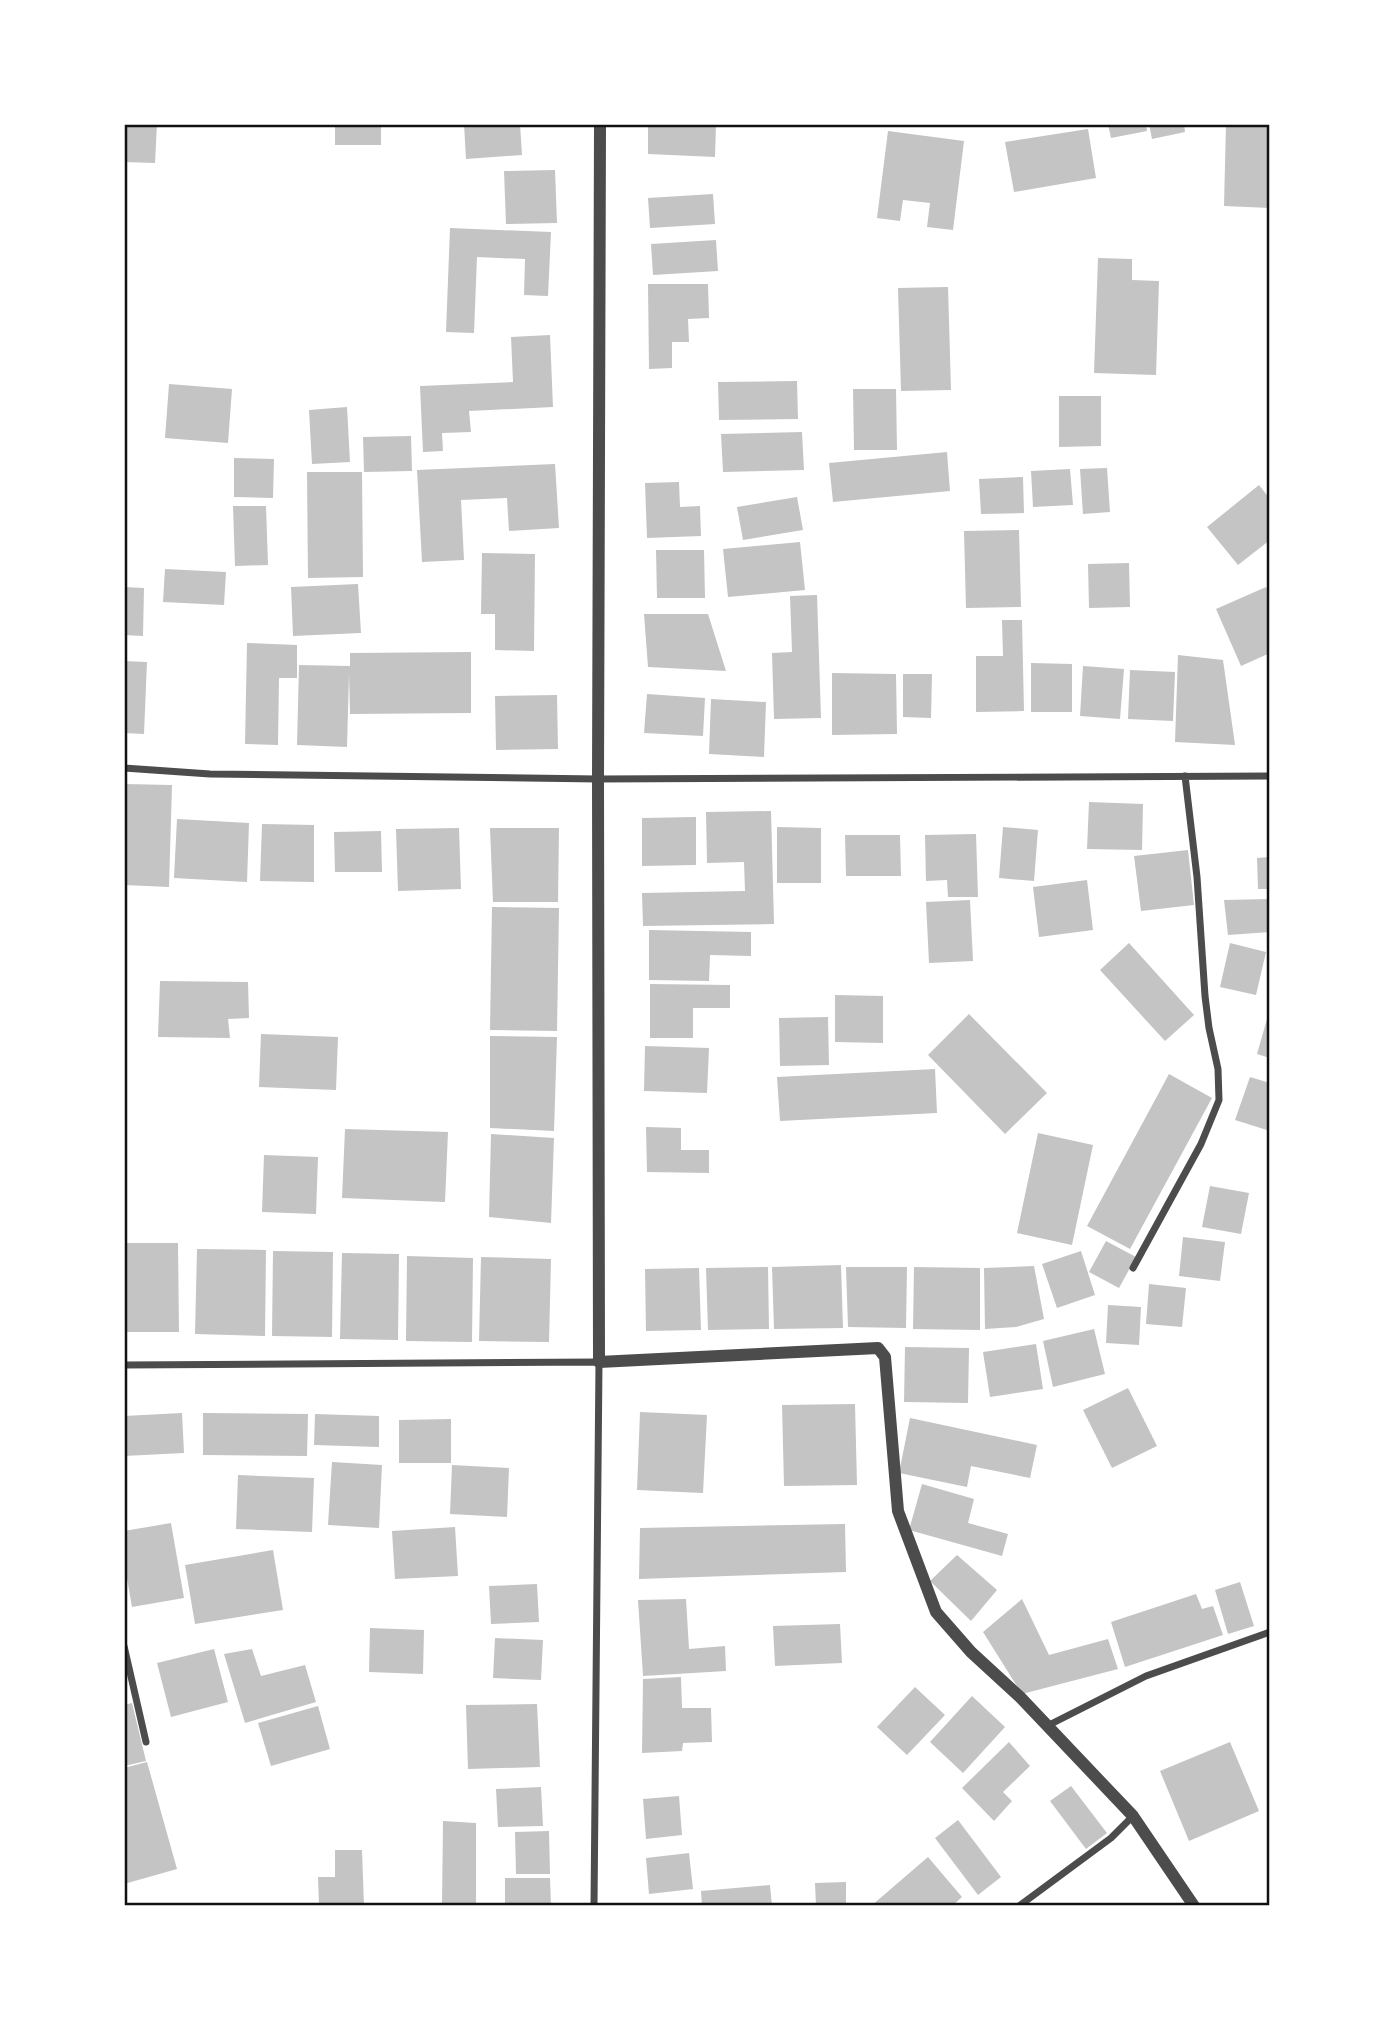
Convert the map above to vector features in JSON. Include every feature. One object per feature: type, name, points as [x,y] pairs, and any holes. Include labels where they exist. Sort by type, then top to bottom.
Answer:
[{"type":"street","points":[[594,1906],[599,1362],[600,124]]},
{"type":"street","points":[[124,768],[210,774],[598,779],[1270,776]]},
{"type":"street","points":[[1133,1268],[1201,1144],[1219,1100],[1218,1069],[1205,996],[1197,877],[1185,776]]},
{"type":"street","points":[[124,1365],[599,1362],[878,1348],[885,1357],[898,1511],[936,1612],[1133,1816],[1194,1906]]},
{"type":"street","points":[[1047,1726],[1146,1676],[1270,1632]]},
{"type":"street","points":[[124,1646],[146,1742]]},
{"type":"street","points":[[1020,1906],[1111,1838],[1133,1816]]},
{"type":"building","points":[[124,124],[157,124],[155,163],[124,162]]},
{"type":"building","points":[[335,124],[381,124],[381,145],[335,145]]},
{"type":"building","points":[[464,124],[520,124],[522,155],[466,159]]},
{"type":"building","points":[[648,124],[716,124],[715,157],[648,154]]},
{"type":"building","points":[[1108,124],[1146,124],[1147,131],[1111,138]]},
{"type":"building","points":[[1149,124],[1184,124],[1185,132],[1152,139]]},
{"type":"building","points":[[1226,124],[1270,124],[1270,208],[1224,206]]},
{"type":"building","points":[[1088,129],[1096,178],[1014,192],[1005,142]]},
{"type":"building","points":[[888,131],[964,141],[953,230],[927,227],[930,203],[903,200],[900,221],[877,218]]},
{"type":"building","points":[[555,170],[557,223],[506,224],[504,171]]},
{"type":"building","points":[[713,194],[715,224],[650,228],[648,198]]},
{"type":"building","points":[[450,228],[551,232],[548,296],[524,295],[525,259],[477,257],[474,333],[446,332]]},
{"type":"building","points":[[716,240],[718,271],[653,275],[651,244]]},
{"type":"building","points":[[1098,258],[1132,259],[1132,280],[1159,281],[1156,375],[1094,373]]},
{"type":"building","points":[[648,284],[708,284],[709,318],[688,319],[689,342],[672,342],[672,368],[649,369]]},
{"type":"building","points":[[948,287],[951,390],[901,391],[898,288]]},
{"type":"building","points":[[550,335],[553,407],[469,411],[471,432],[442,433],[443,451],[423,452],[420,386],[513,382],[511,337]]},
{"type":"building","points":[[797,381],[798,419],[719,420],[718,382]]},
{"type":"building","points":[[169,384],[232,389],[228,443],[165,438]]},
{"type":"building","points":[[853,389],[896,389],[897,450],[854,450]]},
{"type":"building","points":[[1059,396],[1101,396],[1101,446],[1059,447]]},
{"type":"building","points":[[347,407],[350,462],[312,464],[309,410]]},
{"type":"building","points":[[802,432],[804,470],[723,472],[721,434]]},
{"type":"building","points":[[411,436],[412,471],[364,472],[363,437]]},
{"type":"building","points":[[947,452],[950,491],[833,502],[829,463]]},
{"type":"building","points":[[234,458],[274,459],[273,498],[234,497]]},
{"type":"building","points":[[555,464],[559,528],[509,531],[507,498],[461,500],[464,560],[422,562],[417,470]]},
{"type":"building","points":[[1107,468],[1110,512],[1083,514],[1080,469]]},
{"type":"building","points":[[1070,469],[1073,505],[1033,507],[1031,471]]},
{"type":"building","points":[[307,472],[362,472],[363,577],[308,578]]},
{"type":"building","points":[[1023,477],[1024,513],[981,514],[979,479]]},
{"type":"building","points":[[679,482],[680,507],[700,506],[701,536],[647,538],[645,483]]},
{"type":"building","points":[[1259,485],[1270,499],[1270,540],[1238,565],[1207,527]]},
{"type":"building","points":[[797,497],[803,530],[743,540],[737,507]]},
{"type":"building","points":[[233,506],[266,506],[268,565],[235,566]]},
{"type":"building","points":[[1019,530],[1021,607],[966,608],[964,531]]},
{"type":"building","points":[[800,542],[805,590],[728,597],[723,549]]},
{"type":"building","points":[[656,550],[704,550],[705,598],[657,598]]},
{"type":"building","points":[[482,553],[535,554],[534,651],[495,650],[495,614],[481,614]]},
{"type":"building","points":[[1129,563],[1130,607],[1089,608],[1088,564]]},
{"type":"building","points":[[165,569],[226,572],[224,605],[163,602]]},
{"type":"building","points":[[358,584],[361,633],[293,636],[291,587]]},
{"type":"building","points":[[124,587],[144,588],[143,636],[124,635]]},
{"type":"building","points":[[1266,587],[1270,596],[1270,653],[1241,666],[1216,609]]},
{"type":"building","points":[[817,595],[821,718],[774,719],[772,653],[792,652],[790,596]]},
{"type":"building","points":[[644,614],[708,614],[726,671],[648,667]]},
{"type":"building","points":[[1002,620],[1022,620],[1024,711],[976,712],[976,656],[1003,656]]},
{"type":"building","points":[[247,643],[297,645],[297,678],[279,678],[278,745],[245,744]]},
{"type":"building","points":[[471,652],[471,713],[350,714],[349,674],[347,747],[297,745],[299,665],[350,666],[350,653]]},
{"type":"building","points":[[1178,655],[1223,660],[1235,745],[1175,742]]},
{"type":"building","points":[[124,661],[147,662],[144,734],[124,733]]},
{"type":"building","points":[[1031,663],[1072,664],[1072,712],[1031,712]]},
{"type":"building","points":[[1083,666],[1124,669],[1120,719],[1080,716]]},
{"type":"building","points":[[1130,670],[1175,672],[1173,721],[1128,719]]},
{"type":"building","points":[[832,673],[896,674],[897,734],[832,735]]},
{"type":"building","points":[[903,674],[932,674],[931,718],[903,717]]},
{"type":"building","points":[[647,694],[705,698],[703,736],[644,733]]},
{"type":"building","points":[[557,695],[558,749],[496,750],[495,696]]},
{"type":"building","points":[[711,699],[766,702],[764,757],[709,754]]},
{"type":"building","points":[[124,784],[172,785],[169,887],[124,885]]},
{"type":"building","points":[[1089,802],[1143,804],[1142,850],[1087,849]]},
{"type":"building","points":[[771,811],[774,924],[643,926],[642,893],[745,891],[744,862],[707,863],[706,812]]},
{"type":"building","points":[[696,817],[696,865],[642,866],[642,818]]},
{"type":"building","points":[[177,819],[249,823],[247,882],[174,878]]},
{"type":"building","points":[[262,824],[314,825],[314,882],[260,881]]},
{"type":"building","points":[[777,827],[821,828],[821,883],[777,883]]},
{"type":"building","points":[[1003,827],[1038,830],[1034,881],[999,878]]},
{"type":"building","points":[[459,828],[461,889],[398,891],[396,829]]},
{"type":"building","points":[[490,828],[559,828],[558,902],[493,902]]},
{"type":"building","points":[[381,831],[382,872],[335,872],[334,832]]},
{"type":"building","points":[[976,834],[978,897],[948,897],[947,880],[926,881],[925,835]]},
{"type":"building","points":[[845,835],[900,835],[901,876],[846,876]]},
{"type":"building","points":[[1188,850],[1194,905],[1141,911],[1134,856]]},
{"type":"building","points":[[1270,857],[1270,889],[1258,889],[1257,858]]},
{"type":"building","points":[[1087,880],[1093,930],[1039,937],[1033,887]]},
{"type":"building","points":[[1269,899],[1270,932],[1228,935],[1224,900]]},
{"type":"building","points":[[970,900],[973,961],[929,963],[926,902]]},
{"type":"building","points":[[492,907],[559,908],[557,1031],[490,1030]]},
{"type":"building","points":[[649,930],[751,932],[751,956],[710,955],[709,981],[649,980]]},
{"type":"building","points":[[1129,943],[1194,1015],[1165,1041],[1100,970]]},
{"type":"building","points":[[1230,943],[1266,952],[1256,995],[1220,987]]},
{"type":"building","points":[[160,981],[248,982],[249,1018],[228,1019],[230,1038],[158,1037]]},
{"type":"building","points":[[650,984],[730,985],[730,1008],[693,1008],[693,1038],[650,1038]]},
{"type":"building","points":[[835,995],[883,996],[883,1043],[835,1042]]},
{"type":"building","points":[[1270,1012],[1270,1058],[1257,1054]]},
{"type":"building","points":[[969,1014],[1047,1093],[1005,1134],[928,1055]]},
{"type":"building","points":[[828,1017],[829,1065],[780,1066],[779,1018]]},
{"type":"building","points":[[261,1034],[338,1037],[336,1090],[259,1087]]},
{"type":"building","points":[[490,1036],[557,1037],[554,1131],[490,1128]]},
{"type":"building","points":[[645,1046],[709,1048],[707,1093],[644,1091]]},
{"type":"building","points":[[935,1069],[937,1113],[780,1121],[777,1077]]},
{"type":"building","points":[[1169,1074],[1212,1098],[1130,1249],[1087,1226]]},
{"type":"building","points":[[1250,1077],[1270,1083],[1270,1131],[1235,1120]]},
{"type":"building","points":[[646,1127],[681,1128],[681,1150],[709,1150],[709,1173],[647,1172]]},
{"type":"building","points":[[345,1129],[448,1132],[445,1202],[342,1198]]},
{"type":"building","points":[[1038,1133],[1093,1145],[1072,1245],[1017,1233]]},
{"type":"building","points":[[491,1134],[554,1138],[551,1223],[489,1217]]},
{"type":"building","points":[[264,1155],[318,1157],[316,1214],[262,1212]]},
{"type":"building","points":[[1210,1186],[1249,1193],[1241,1234],[1202,1227]]},
{"type":"building","points":[[1183,1237],[1225,1242],[1220,1281],[1179,1276]]},
{"type":"building","points":[[1106,1241],[1136,1257],[1119,1288],[1089,1272]]},
{"type":"building","points":[[124,1243],[178,1243],[179,1332],[124,1332]]},
{"type":"building","points":[[197,1249],[266,1250],[265,1336],[195,1334]]},
{"type":"building","points":[[273,1251],[333,1252],[332,1337],[272,1336]]},
{"type":"building","points":[[1081,1251],[1095,1295],[1057,1308],[1042,1264]]},
{"type":"building","points":[[342,1253],[399,1254],[398,1340],[340,1339]]},
{"type":"building","points":[[407,1256],[473,1258],[472,1342],[406,1341]]},
{"type":"building","points":[[481,1257],[551,1259],[549,1342],[479,1341]]},
{"type":"building","points":[[841,1265],[843,1328],[774,1329],[772,1267]]},
{"type":"building","points":[[1034,1266],[1044,1319],[1016,1327],[985,1329],[984,1268]]},
{"type":"building","points":[[768,1267],[769,1329],[708,1330],[706,1268]]},
{"type":"building","points":[[846,1267],[907,1267],[906,1328],[848,1327]]},
{"type":"building","points":[[914,1267],[980,1268],[980,1330],[913,1329]]},
{"type":"building","points":[[699,1268],[701,1330],[646,1331],[645,1269]]},
{"type":"building","points":[[1149,1284],[1186,1288],[1182,1327],[1146,1324]]},
{"type":"building","points":[[1108,1305],[1141,1307],[1139,1345],[1106,1343]]},
{"type":"building","points":[[1094,1329],[1105,1374],[1053,1387],[1043,1341]]},
{"type":"building","points":[[1036,1344],[1043,1389],[990,1397],[983,1352]]},
{"type":"building","points":[[905,1347],[969,1348],[968,1403],[904,1402]]},
{"type":"building","points":[[1128,1388],[1157,1446],[1112,1468],[1083,1410]]},
{"type":"building","points":[[855,1404],[857,1485],[784,1486],[782,1405]]},
{"type":"building","points":[[640,1412],[707,1415],[703,1493],[637,1490]]},
{"type":"building","points":[[182,1413],[184,1453],[124,1456],[124,1416]]},
{"type":"building","points":[[203,1413],[308,1414],[307,1456],[203,1455]]},
{"type":"building","points":[[315,1414],[379,1416],[379,1447],[314,1445]]},
{"type":"building","points":[[910,1418],[1037,1445],[1030,1478],[971,1466],[967,1487],[899,1473]]},
{"type":"building","points":[[451,1419],[451,1463],[399,1463],[399,1420]]},
{"type":"building","points":[[332,1462],[382,1465],[379,1528],[328,1525]]},
{"type":"building","points":[[452,1465],[509,1468],[507,1517],[450,1514]]},
{"type":"building","points":[[238,1475],[314,1478],[312,1532],[236,1529]]},
{"type":"building","points":[[922,1484],[974,1499],[968,1523],[1008,1534],[1002,1556],[909,1530]]},
{"type":"building","points":[[171,1523],[184,1598],[132,1607],[124,1561],[124,1531]]},
{"type":"building","points":[[845,1524],[846,1572],[639,1579],[640,1528]]},
{"type":"building","points":[[455,1527],[458,1576],[395,1579],[392,1531]]},
{"type":"building","points":[[273,1550],[283,1610],[195,1624],[185,1565]]},
{"type":"building","points":[[957,1555],[997,1590],[971,1621],[930,1581]]},
{"type":"building","points":[[1240,1582],[1254,1626],[1228,1634],[1215,1590]]},
{"type":"building","points":[[537,1584],[539,1622],[491,1624],[489,1586]]},
{"type":"building","points":[[1196,1594],[1202,1609],[1213,1606],[1223,1635],[1125,1667],[1111,1622]]},
{"type":"building","points":[[686,1599],[689,1649],[725,1646],[726,1671],[643,1676],[638,1600]]},
{"type":"building","points":[[1022,1599],[1049,1655],[1108,1639],[1118,1669],[1022,1694],[983,1632]]},
{"type":"building","points":[[840,1624],[842,1663],[775,1666],[773,1626]]},
{"type":"building","points":[[370,1628],[424,1630],[423,1674],[369,1672]]},
{"type":"building","points":[[495,1638],[543,1640],[541,1680],[493,1678]]},
{"type":"building","points":[[214,1649],[228,1702],[171,1717],[157,1663]]},
{"type":"building","points":[[252,1649],[261,1676],[305,1665],[316,1702],[245,1723],[224,1654]]},
{"type":"building","points":[[681,1677],[682,1708],[711,1708],[712,1742],[683,1743],[682,1751],[642,1753],[643,1679]]},
{"type":"building","points":[[915,1687],[945,1715],[907,1755],[877,1727]]},
{"type":"building","points":[[972,1696],[1005,1727],[963,1773],[930,1742]]},
{"type":"building","points":[[132,1703],[146,1761],[124,1766],[124,1705]]},
{"type":"building","points":[[537,1704],[540,1767],[468,1769],[466,1705]]},
{"type":"building","points":[[318,1706],[330,1749],[271,1766],[258,1723]]},
{"type":"building","points":[[1009,1742],[1030,1766],[1003,1792],[1012,1801],[994,1821],[962,1788]]},
{"type":"building","points":[[1230,1742],[1259,1811],[1189,1841],[1160,1771]]},
{"type":"building","points":[[147,1762],[177,1869],[124,1884],[124,1768]]},
{"type":"building","points":[[1071,1786],[1107,1833],[1086,1849],[1050,1801]]},
{"type":"building","points":[[541,1787],[543,1826],[498,1827],[496,1789]]},
{"type":"building","points":[[679,1796],[682,1835],[646,1839],[643,1799]]},
{"type":"building","points":[[958,1820],[1001,1877],[978,1895],[935,1838]]},
{"type":"building","points":[[443,1821],[476,1823],[476,1906],[442,1906]]},
{"type":"building","points":[[549,1831],[550,1874],[516,1874],[515,1832]]},
{"type":"building","points":[[335,1850],[362,1850],[364,1906],[319,1906],[318,1877],[335,1877]]},
{"type":"building","points":[[689,1853],[693,1889],[649,1894],[646,1858]]},
{"type":"building","points":[[928,1857],[962,1897],[952,1906],[871,1906]]},
{"type":"building","points":[[505,1878],[550,1878],[551,1906],[505,1906]]},
{"type":"building","points":[[846,1882],[846,1906],[816,1906],[815,1883]]},
{"type":"building","points":[[770,1885],[772,1906],[702,1906],[701,1891]]}]
